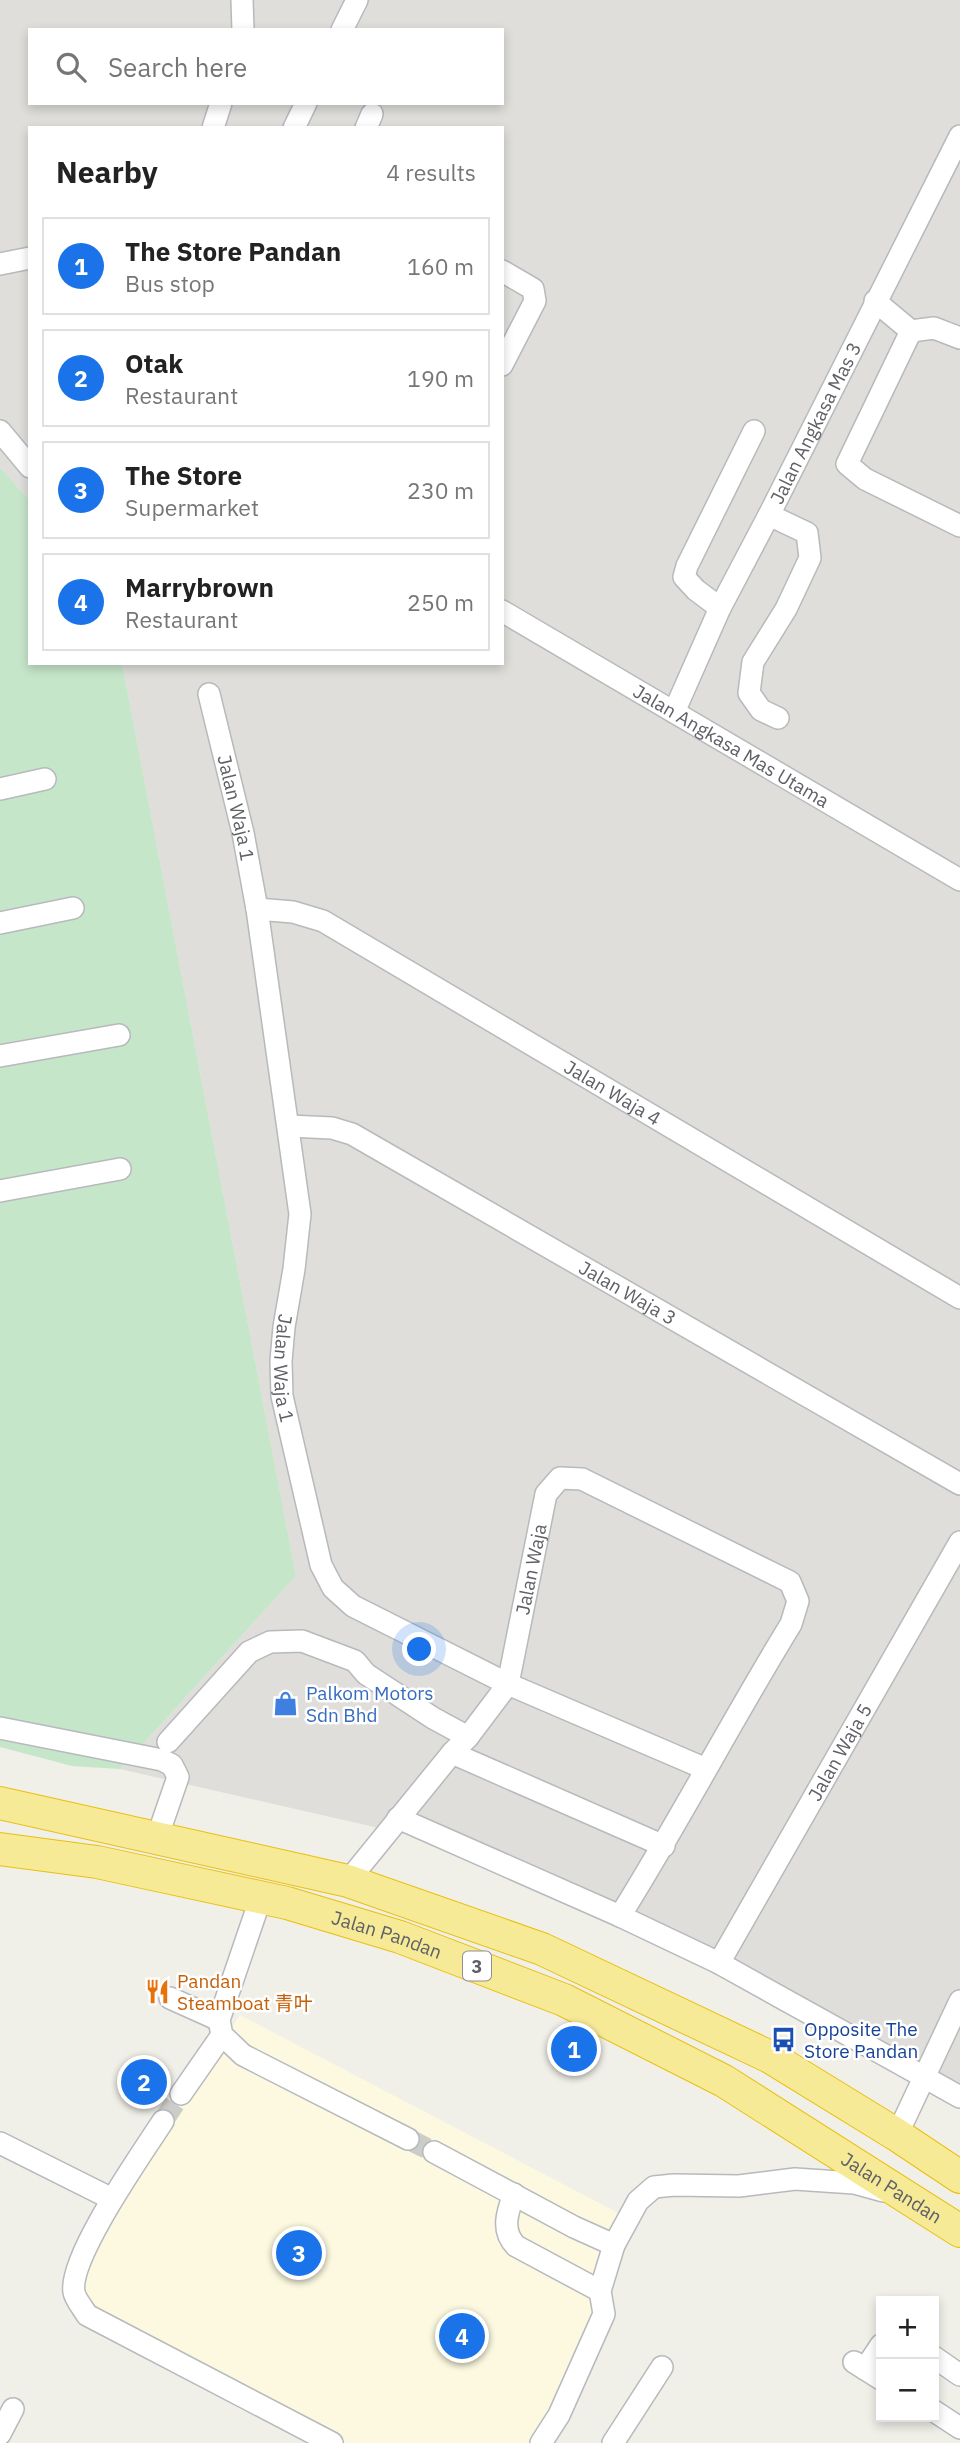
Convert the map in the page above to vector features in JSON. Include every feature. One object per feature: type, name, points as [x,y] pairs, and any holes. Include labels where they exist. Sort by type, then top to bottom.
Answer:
[{"type":"highway","name":"Jalan Pandan","points":[[0,1802],[348,1881],[542,1949],[770,2057],[960,2177]]},
{"type":"highway","name":"Jalan Pandan","points":[[0,1849],[97,1862],[288,1902],[400,1937],[564,2000],[724,2081],[960,2231]]},
{"type":"street","points":[[242,0],[243,28]]},
{"type":"street","points":[[343,28],[357,0]]},
{"type":"street","points":[[214,126],[220,105]]},
{"type":"street","points":[[295,126],[305,105]]},
{"type":"street","name":"Jalan Angkasa Mas 3","points":[[674,712],[720,608],[960,136]]},
{"type":"street","points":[[0,264],[28,258]]},
{"type":"street","points":[[504,272],[533,289],[535,301],[504,361]]},
{"type":"street","points":[[875,301],[911,331],[934,328],[960,338]]},
{"type":"street","points":[[911,331],[848,464],[865,479],[960,526]]},
{"type":"street","points":[[0,431],[28,465]]},
{"type":"street","points":[[720,608],[684,577],[754,431]]},
{"type":"street","points":[[769,515],[807,533],[810,558],[786,609],[753,662],[749,693],[761,710],[778,718]]},
{"type":"street","name":"Jalan Angkasa Mas Utama","points":[[504,612],[960,880]]},
{"type":"street","name":"Jalan Waja 1","points":[[209,694],[243,833],[289,1126],[300,1214],[283,1339],[282,1396],[321,1565],[333,1588],[353,1606],[509,1684],[706,1769]]},
{"type":"street","points":[[0,789],[45,779]]},
{"type":"street","points":[[0,923],[73,908]]},
{"type":"street","name":"Jalan Waja 4","points":[[257,909],[293,912],[323,920],[960,1298]]},
{"type":"street","points":[[0,1056],[119,1035]]},
{"type":"street","name":"Jalan Waja 3","points":[[289,1126],[332,1128],[352,1133],[960,1484]]},
{"type":"street","points":[[0,1191],[120,1169]]},
{"type":"street","name":"Jalan Waja","points":[[348,1881],[509,1684],[546,1494],[560,1478],[582,1479],[790,1583],[798,1601],[791,1624],[706,1769]]},
{"type":"street","name":"Jalan Waja 5","points":[[719,1963],[960,1542]]},
{"type":"street","points":[[168,1742],[249,1652],[270,1642],[302,1641],[355,1661],[366,1674],[433,1718],[468,1737]]},
{"type":"street","points":[[0,1728],[150,1758],[172,1765],[178,1777],[157,1838]]},
{"type":"street","points":[[452,1753],[664,1846]]},
{"type":"street","points":[[620,1916],[664,1846],[706,1769]]},
{"type":"street","points":[[398,1818],[719,1963],[960,2097]]},
{"type":"street","points":[[181,2094],[220,2028],[261,1897]]},
{"type":"street","points":[[170,1997],[220,2028],[243,2055],[408,2139]]},
{"type":"street","points":[[897,2135],[960,2001]]},
{"type":"street","points":[[163,2121],[112,2199],[76,2270],[74,2292],[87,2315],[332,2443]]},
{"type":"street","points":[[0,2143],[112,2199]]},
{"type":"street","points":[[434,2151],[614,2245]]},
{"type":"street","points":[[541,2443],[559,2415],[604,2314],[600,2291],[614,2245],[638,2201],[654,2188],[674,2185],[738,2186],[795,2179],[854,2183],[909,2199]]},
{"type":"street","points":[[514,2194],[507,2211],[508,2238],[516,2246],[600,2291]]},
{"type":"street","points":[[867,2370],[876,2355]]},
{"type":"street","points":[[937,2359],[960,2375]]},
{"type":"street","points":[[613,2443],[662,2367]]},
{"type":"street","points":[[0,2434],[13,2409]]},
{"type":"street","points":[[939,2414],[959,2424]]},
{"type":"shaded area","points":[[0,0],[960,0],[960,2096],[655,1939],[418,1837],[120,1769],[296,1576],[122,665],[504,665],[504,126],[28,126],[28,499],[0,467]]},
{"type":"shaded area","points":[[240,2015],[624,2216],[600,2312],[537,2443],[342,2443],[91,2311],[79,2292],[116,2199]]},
{"type":"green space","points":[[0,467],[28,499],[28,665],[122,665],[296,1576],[120,1769],[72,1766],[0,1747]]},
{"type":"tunnel","points":[[163,2121],[181,2094]]},
{"type":"tunnel","points":[[408,2139],[434,2152]]},
{"type":"place","name":"Palkom Motors Sdn Bhd","points":[[286,1704]]},
{"type":"place","name":"Pandan Steamboat 青叶","points":[[157,1992]]},
{"type":"place","name":"Opposite The Store Pandan","points":[[784,2040]]},
{"type":"place","name":"The Store Pandan","points":[[574,2049]]},
{"type":"place","name":"Otak","points":[[144,2082]]},
{"type":"place","name":"The Store","points":[[299,2253]]},
{"type":"place","name":"Marrybrown","points":[[462,2336]]}]
